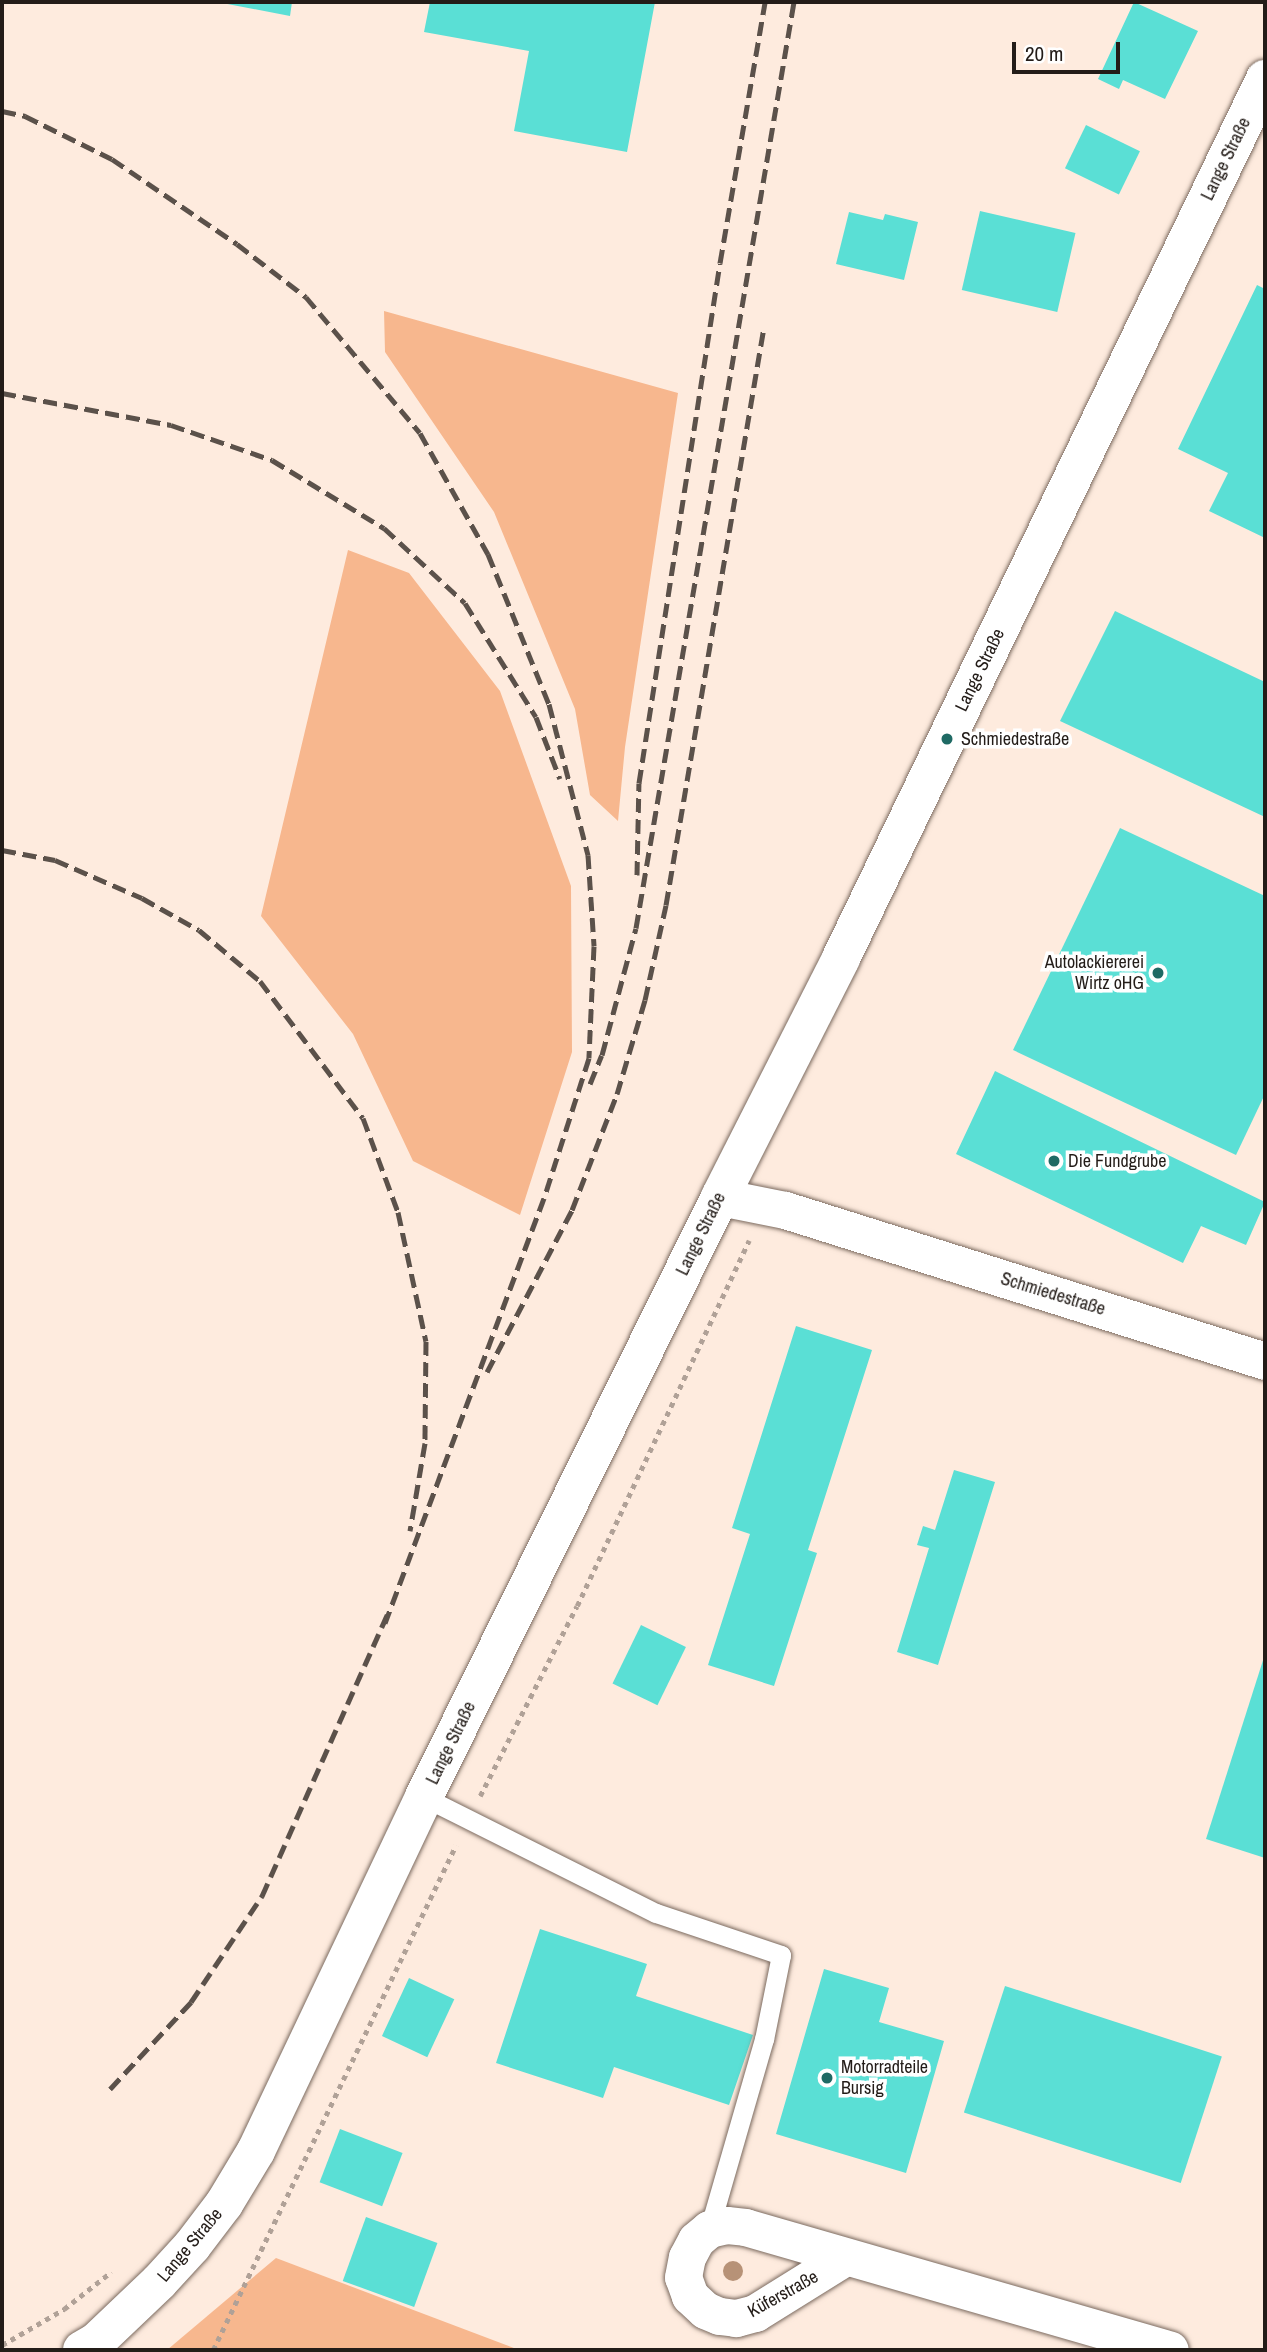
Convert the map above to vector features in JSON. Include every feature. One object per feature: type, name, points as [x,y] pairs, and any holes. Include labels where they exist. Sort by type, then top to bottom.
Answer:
[{"type":"street","name":"Lange Straße","points":[[82,2350],[96,2342],[159,2282],[224,2204],[256,2151],[424,1797],[720,1196],[847,946],[1265,79]]},
{"type":"street","name":"Schmiedestraße","points":[[720,1196],[765,1205],[1265,1361]]},
{"type":"street","name":"Küferstraße","points":[[845,2257],[755,2313],[736,2318],[719,2316],[705,2309],[690,2296],[683,2277],[687,2256],[696,2240],[709,2229],[727,2225],[745,2227],[1170,2350]]},
{"type":"lane","points":[[424,1797],[656,1913],[781,1955],[764,2039],[709,2229]]},
{"type":"path","points":[[213,2350],[407,1942],[577,1606],[765,1205]]},
{"type":"shaded area","points":[[384,311],[678,393],[625,747],[618,821],[590,795],[575,709],[494,512],[385,352]]},
{"type":"shaded area","points":[[348,550],[409,573],[500,691],[571,886],[572,1052],[520,1215],[413,1161],[353,1034],[261,916]]},
{"type":"shaded area","points":[[276,2258],[519,2350],[167,2350]]},
{"type":"building","points":[[217,2],[292,2],[290,16]]},
{"type":"building","points":[[430,2],[655,2],[627,152],[514,131],[529,51],[424,32]]},
{"type":"building","points":[[1134,2],[1198,31],[1165,99],[1123,80],[1119,89],[1098,79]]},
{"type":"building","points":[[1086,125],[1140,151],[1119,194],[1065,168]]},
{"type":"building","points":[[980,211],[1075,233],[1057,312],[962,290]]},
{"type":"building","points":[[849,212],[883,220],[885,214],[918,222],[904,280],[836,264]]},
{"type":"building","points":[[1257,285],[1265,289],[1265,538],[1209,511],[1228,473],[1178,449]]},
{"type":"building","points":[[1115,611],[1265,682],[1265,817],[1060,721]]},
{"type":"building","name":"Autolackiererei Wirtz oHG","points":[[1120,828],[1265,896],[1265,1094],[1236,1155],[1013,1050]]},
{"type":"building","points":[[995,1071],[1265,1202],[1246,1245],[1201,1226],[1183,1263],[956,1154]]},
{"type":"building","points":[[796,1326],[872,1350],[808,1550],[817,1553],[774,1686],[708,1665],[750,1534],[732,1528]]},
{"type":"building","points":[[954,1470],[995,1482],[938,1665],[897,1652],[929,1548],[917,1545],[923,1526],[935,1530]]},
{"type":"building","points":[[641,1625],[686,1647],[657,1705],[613,1683]]},
{"type":"building","points":[[1265,1654],[1265,1858],[1206,1839]]},
{"type":"building","points":[[540,1929],[647,1964],[636,1996],[753,2035],[729,2105],[614,2067],[603,2098],[496,2063]]},
{"type":"building","points":[[824,1969],[889,1988],[879,2022],[944,2041],[906,2173],[776,2134]]},
{"type":"building","points":[[409,1978],[454,1999],[427,2057],[382,2036]]},
{"type":"building","points":[[1005,1986],[1222,2056],[1181,2183],[964,2112]]},
{"type":"building","points":[[340,2129],[403,2153],[382,2206],[320,2182]]},
{"type":"building","points":[[366,2217],[437,2243],[414,2307],[343,2281]]},
{"type":"railway","points":[[637,875],[639,783],[720,263],[765,2]]},
{"type":"railway","points":[[590,1084],[602,1055],[636,928],[794,2]]},
{"type":"railway","points":[[2,111],[25,116],[112,159],[237,244],[306,297],[420,433],[488,554],[549,704],[588,855],[594,946],[589,1058],[544,1198],[385,1623]]},
{"type":"railway","points":[[487,1372],[572,1210],[617,1094],[645,1000],[666,905],[764,327]]},
{"type":"railway","points":[[2,393],[171,425],[272,460],[384,528],[465,603],[536,717],[560,779]]},
{"type":"railway","points":[[2,850],[55,860],[142,898],[199,930],[260,981],[363,1118],[398,1212],[426,1341],[425,1443],[410,1531]]},
{"type":"railway","points":[[110,2089],[191,2002],[262,1896],[387,1615]]},
{"type":"place","name":"Schmiedestraße","points":[[947,739]]},
{"type":"place","name":"Autolackiererei Wirtz oHG","points":[[1158,973]]},
{"type":"place","name":"Die Fundgrube","points":[[1054,1161]]},
{"type":"place","name":"Motorradteile Bursig","points":[[827,2078]]}]
